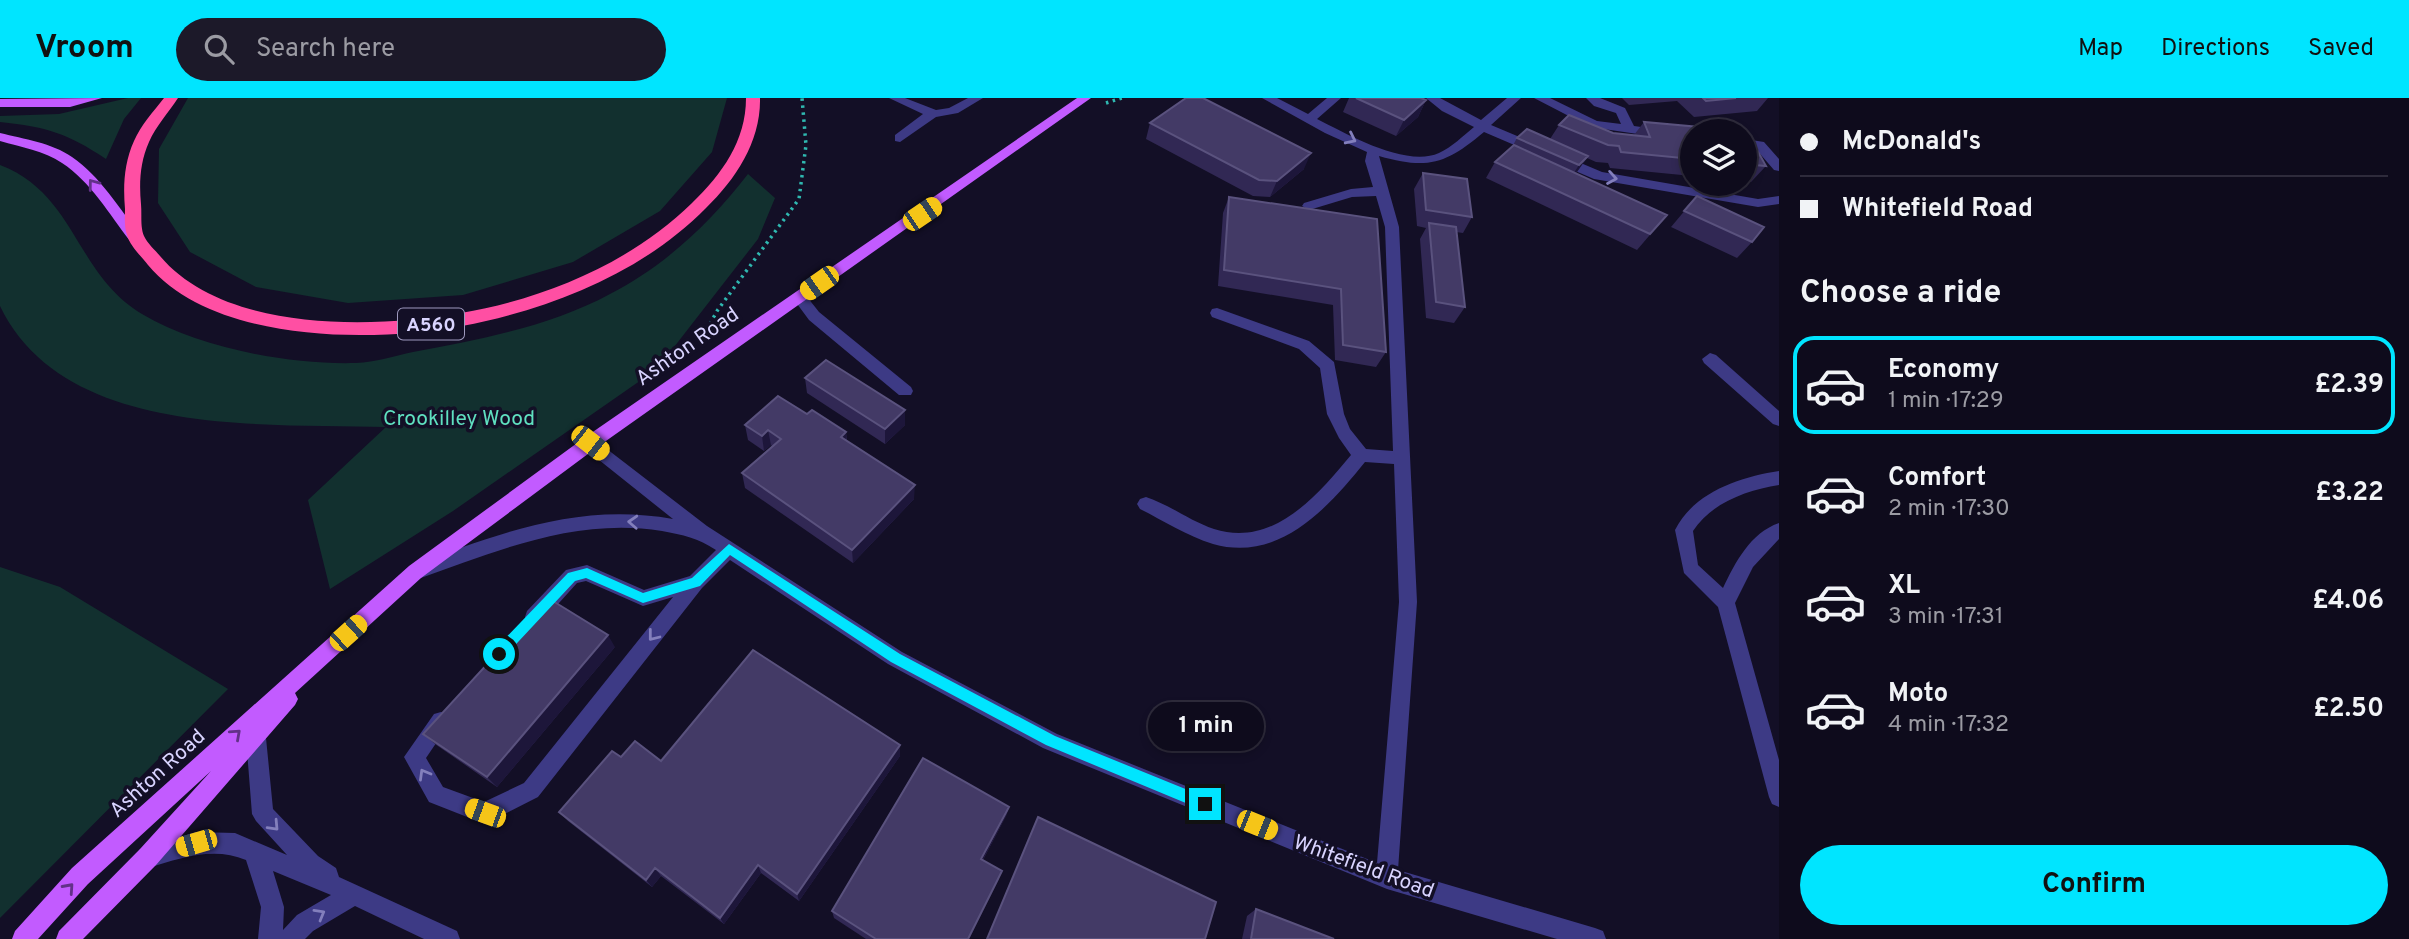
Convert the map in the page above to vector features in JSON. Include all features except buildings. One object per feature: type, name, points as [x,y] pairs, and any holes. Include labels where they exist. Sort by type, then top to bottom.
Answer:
[{"type":"highway","points":[[135,238],[131,176],[142,140],[171,98]]},
{"type":"highway","name":"A560","points":[[135,238],[159,267],[184,288],[223,308],[276,320],[372,329],[436,324],[503,311],[575,287],[646,251],[689,219],[727,177],[742,151],[753,98]]},
{"type":"main road","points":[[0,103],[70,103],[96,98]]},
{"type":"main road","name":"Ashton Road","points":[[23,939],[80,876],[415,572],[590,443],[1085,99]]},
{"type":"main road","name":"A560","points":[[0,137],[47,150],[66,159],[86,175],[135,238]]},
{"type":"main road","name":"Ashton Road","points":[[67,939],[148,857],[256,738],[331,648]]},
{"type":"lane","points":[[895,98],[932,114],[949,114],[977,98]]},
{"type":"lane","points":[[1268,98],[1374,150],[1421,162],[1442,157],[1515,98]]},
{"type":"lane","points":[[1310,119],[1335,98]]},
{"type":"lane","points":[[1432,98],[1481,125],[1598,176],[1758,203],[1779,200]]},
{"type":"lane","points":[[1540,98],[1594,124],[1680,136]]},
{"type":"lane","points":[[1592,98],[1598,103],[1622,111],[1630,130]]},
{"type":"lane","points":[[900,138],[932,114]]},
{"type":"lane","points":[[1757,145],[1779,167]]},
{"type":"lane","points":[[1374,150],[1372,161],[1392,227],[1408,602],[1387,878]]},
{"type":"lane","points":[[1309,206],[1351,193],[1380,191]]},
{"type":"lane","points":[[799,297],[814,316],[905,391]]},
{"type":"lane","points":[[1217,313],[1304,345],[1328,366],[1331,400],[1341,432],[1361,455],[1401,458]]},
{"type":"lane","points":[[1710,359],[1779,420]]},
{"type":"lane","name":"Whitefield Road","points":[[590,443],[701,531],[895,658],[1050,741],[1387,878],[1595,939]]},
{"type":"lane","points":[[1146,504],[1216,538],[1252,542],[1284,529],[1328,496],[1361,455]]},
{"type":"lane","points":[[1779,478],[1752,482],[1698,509],[1684,530],[1690,568],[1726,603],[1779,797]]},
{"type":"lane","name":"Whitefield Road","points":[[415,572],[508,539],[579,523],[632,520],[701,531]]},
{"type":"lane","points":[[1726,603],[1741,567],[1770,535],[1779,530]]},
{"type":"lane","points":[[454,703],[414,757],[436,795],[485,813],[531,790],[696,582],[729,549]]},
{"type":"lane","points":[[517,635],[572,576],[587,573],[643,598],[696,582]]},
{"type":"lane","points":[[256,738],[264,814],[310,864],[354,894]]},
{"type":"lane","points":[[148,857],[196,843],[235,844],[354,894],[449,939]]},
{"type":"lane","points":[[255,854],[271,896],[273,930],[269,939]]},
{"type":"lane","points":[[290,939],[305,923],[354,894]]},
{"type":"path","points":[[706,333],[717,311],[799,199],[806,145],[802,98]]},
{"type":"green space","points":[[128,98],[141,98],[124,119],[106,159],[80,143],[56,133],[0,122],[0,116],[59,114]]},
{"type":"green space","points":[[188,98],[727,98],[712,152],[660,211],[573,262],[463,295],[348,303],[256,287],[190,252],[158,203],[159,149]]},
{"type":"green space","name":"Crookilley Wood","points":[[0,165],[25,178],[45,195],[61,214],[102,278],[142,314],[165,326],[217,345],[274,357],[330,363],[378,360],[489,337],[564,315],[610,294],[650,270],[703,226],[748,174],[775,198],[758,239],[657,369],[453,511],[330,589],[308,500],[386,427],[227,422],[171,415],[118,402],[70,380],[30,349],[0,306]]},
{"type":"green space","points":[[0,567],[60,587],[228,689],[0,918]]},
{"type":"route","points":[[499,654],[572,576],[587,573],[643,598],[696,582],[729,549],[895,658],[1050,741],[1205,804]]}]
